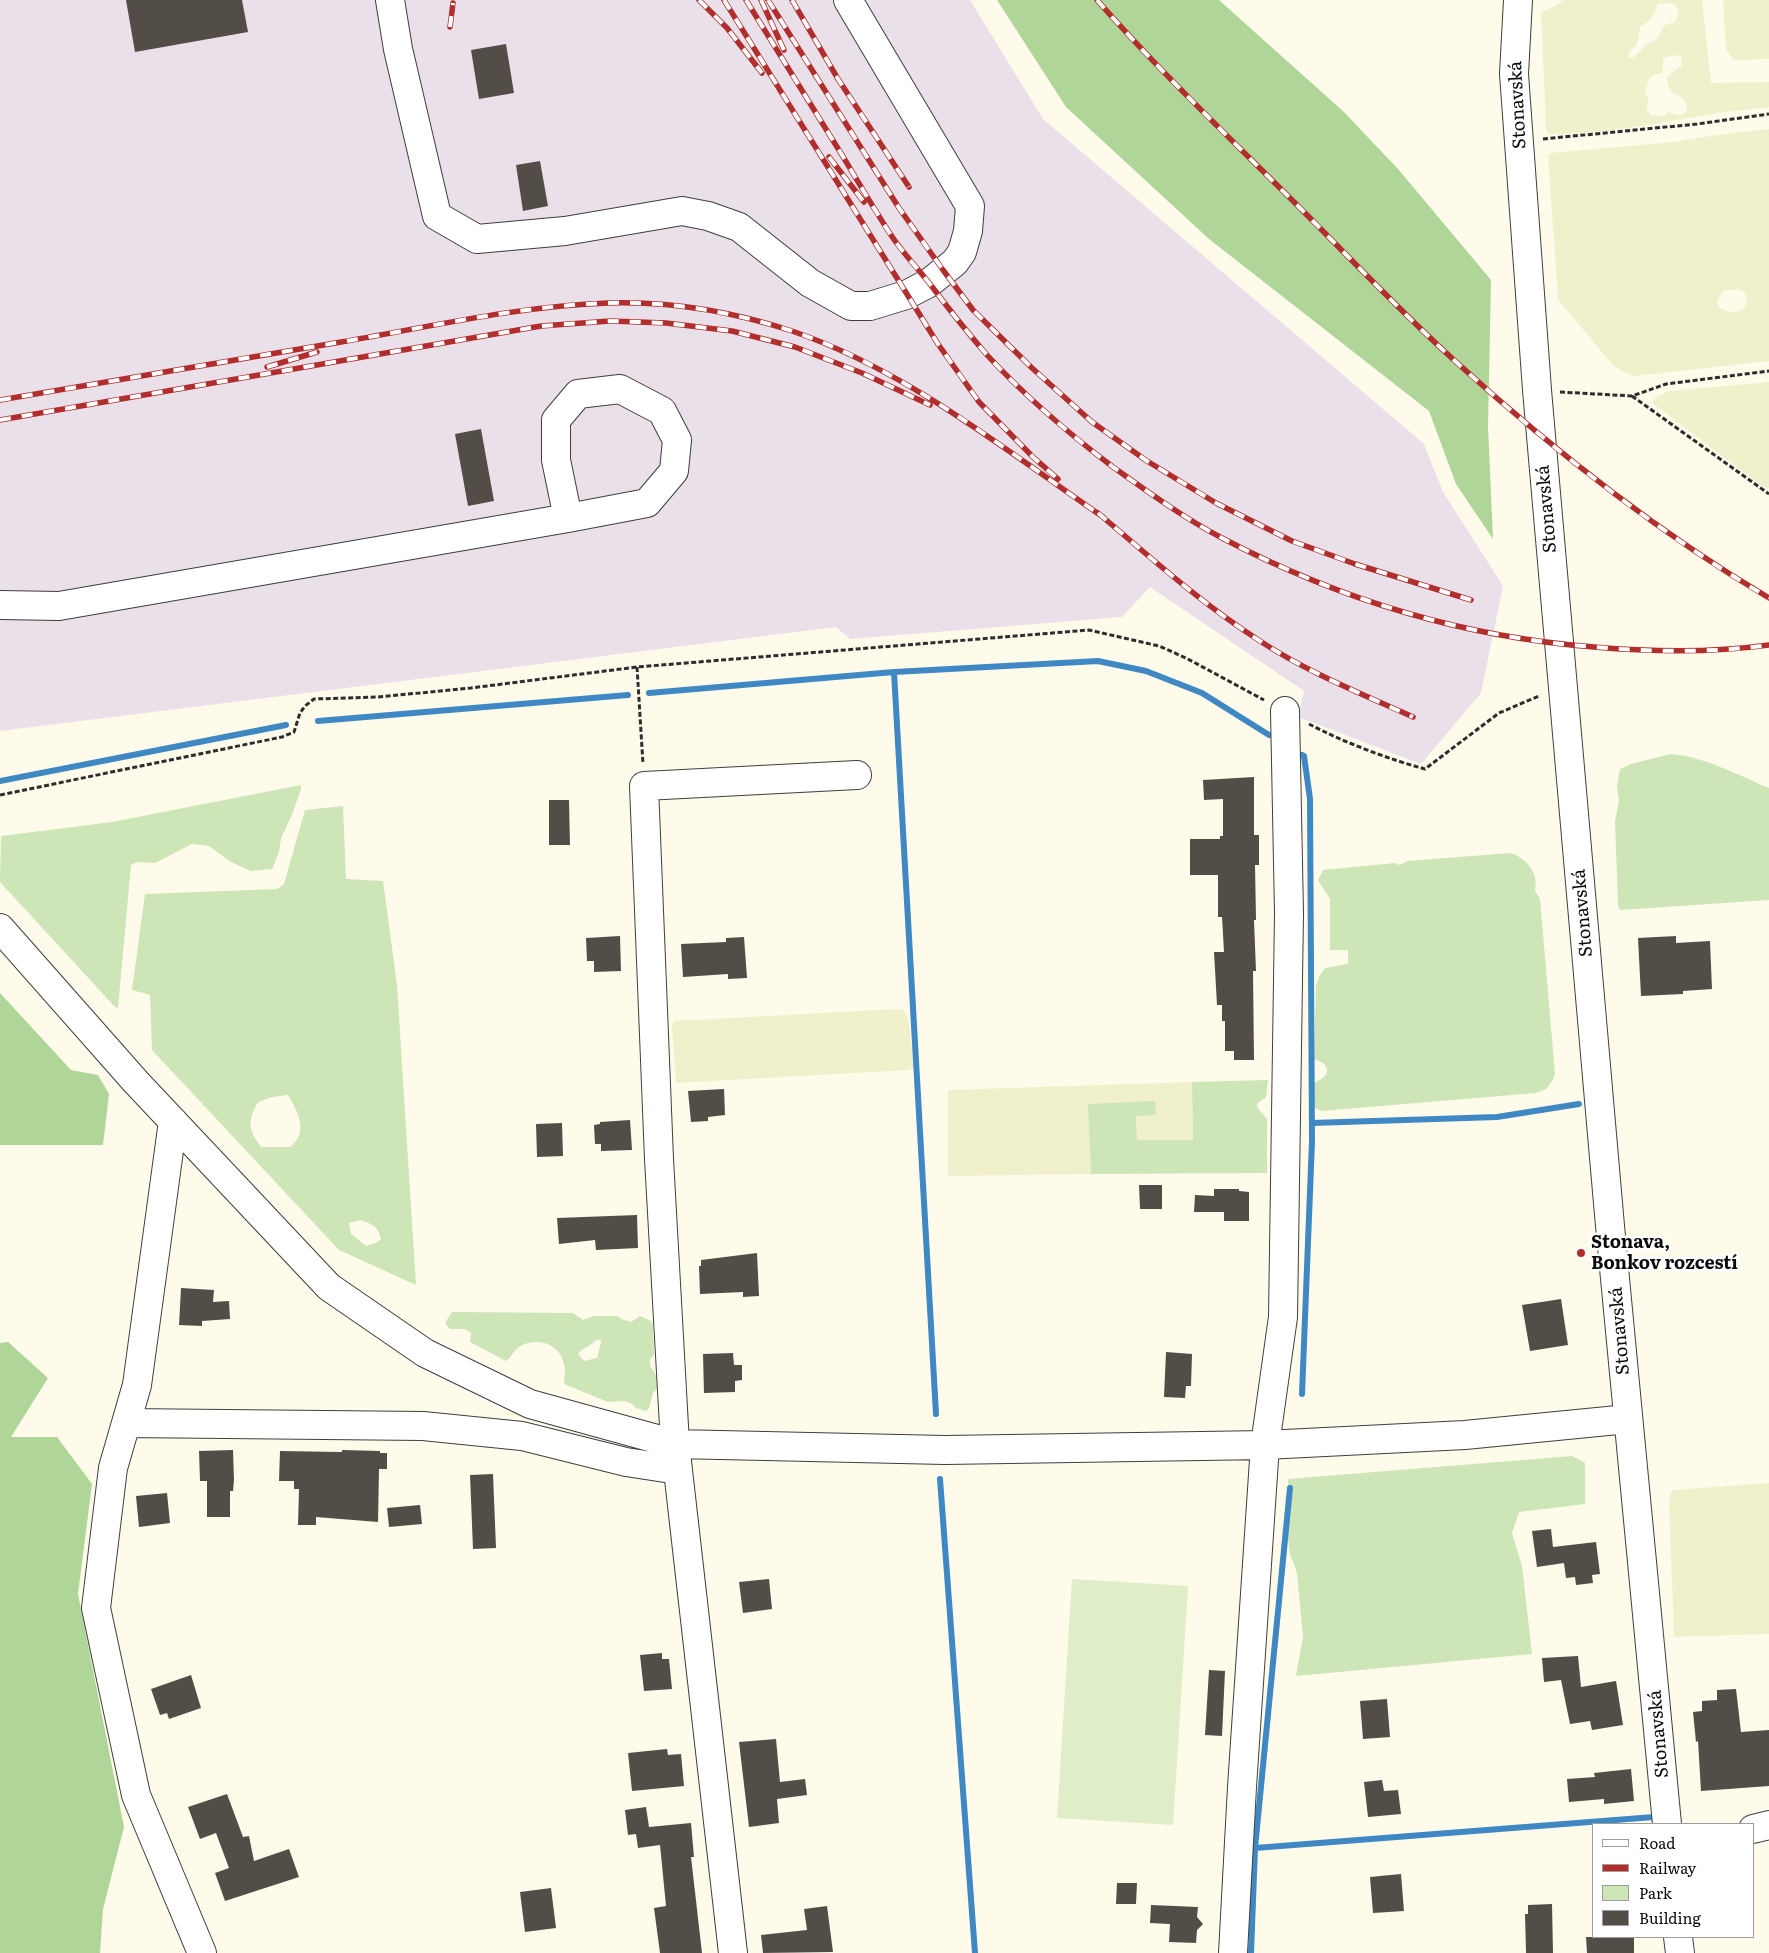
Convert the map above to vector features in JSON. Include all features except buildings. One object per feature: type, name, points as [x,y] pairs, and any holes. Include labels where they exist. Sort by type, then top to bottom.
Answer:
[{"type":"street","points":[[390,0],[398,49],[436,216],[477,239],[565,231],[682,211],[708,216],[739,228],[810,283],[851,306],[870,306],[906,295],[929,283],[954,262],[962,252],[968,231],[970,206],[848,0]]},
{"type":"street","name":"Stonavská","points":[[1518,0],[1514,74],[1537,390],[1628,1418],[1668,1823]]},
{"type":"street","points":[[0,605],[59,606],[568,518],[647,503],[674,471],[677,440],[662,411],[620,389],[578,394],[556,420],[556,460],[568,518]]},
{"type":"street","points":[[1233,1953],[1265,1445],[1283,1317],[1289,912],[1285,711]]},
{"type":"street","points":[[733,1953],[675,1444],[659,1149],[644,786],[857,775]]},
{"type":"street","points":[[0,928],[173,1121],[329,1287],[425,1353],[530,1404],[675,1444],[945,1450],[1265,1445],[1465,1435],[1628,1418]]},
{"type":"street","points":[[173,1121],[137,1385],[113,1468],[96,1608],[136,1795],[202,1953]]},
{"type":"street","points":[[126,1423],[423,1426],[522,1436],[626,1462],[678,1470]]},
{"type":"street","points":[[1754,1829],[1769,1825]]},
{"type":"street","points":[[1678,1938],[1680,1953]]},
{"type":"path","points":[[1520,141],[1697,124],[1769,114]]},
{"type":"path","points":[[1537,390],[1632,396],[1666,384],[1769,371]]},
{"type":"path","points":[[1632,396],[1769,494]]},
{"type":"path","points":[[0,795],[282,737],[294,732],[304,706],[314,699],[378,697],[471,688],[637,667],[1089,630],[1166,649],[1326,734],[1409,765],[1426,769],[1499,713],[1530,699],[1562,688]]},
{"type":"path","points":[[637,667],[644,786]]},
{"type":"shaded area","points":[[0,0],[970,0],[1043,119],[1424,444],[1443,492],[1503,586],[1481,693],[1421,764],[1298,717],[1304,691],[1150,587],[1122,617],[850,639],[836,627],[0,731]]},
{"type":"green space","points":[[997,0],[1219,0],[1344,112],[1398,169],[1491,280],[1488,427],[1493,539],[1456,484],[1429,411],[1209,239],[1066,107]]},
{"type":"green space","points":[[1563,0],[1702,0],[1711,83],[1769,82],[1769,107],[1718,113],[1593,133],[1549,134],[1546,129],[1541,12],[1557,5]],"holes":[[[1672,3],[1677,7],[1678,14],[1675,22],[1665,25],[1656,40],[1646,45],[1633,58],[1629,58],[1629,52],[1636,46],[1640,27],[1650,20],[1658,4]],[[1675,55],[1681,57],[1682,65],[1670,74],[1667,79],[1668,86],[1673,93],[1684,100],[1687,108],[1686,112],[1680,115],[1668,112],[1663,116],[1651,115],[1646,108],[1648,97],[1645,93],[1648,81],[1653,75],[1661,73],[1663,70],[1663,58]]]},
{"type":"green space","points":[[1723,0],[1769,0],[1769,59],[1734,60],[1726,49]]},
{"type":"green space","points":[[1769,129],[1769,361],[1635,376],[1625,373],[1613,365],[1558,300],[1548,156],[1550,153],[1674,142]],"holes":[[[1739,289],[1744,292],[1747,303],[1742,310],[1730,313],[1719,307],[1717,301],[1723,291]]]},
{"type":"green space","points":[[1769,382],[1769,488],[1758,483],[1652,403],[1656,397],[1669,391]]},
{"type":"green space","points":[[1670,754],[1682,755],[1707,762],[1769,788],[1769,900],[1620,910],[1618,905],[1615,821],[1619,801],[1617,786],[1620,769],[1631,764]]},
{"type":"green space","points":[[301,785],[292,815],[281,838],[279,852],[272,869],[251,871],[231,862],[209,846],[192,844],[155,863],[137,862],[131,865],[118,1008],[115,1007],[0,882],[1,836],[112,822]]},
{"type":"green space","points":[[343,806],[346,879],[383,881],[397,985],[416,1285],[339,1250],[152,1050],[150,995],[132,990],[145,894],[277,889],[284,884],[305,810]],"holes":[[[288,1095],[296,1109],[300,1122],[296,1141],[291,1147],[261,1147],[250,1125],[254,1109],[258,1102],[272,1097]],[[360,1220],[374,1226],[381,1239],[376,1243],[366,1246],[351,1234],[349,1223]]]},
{"type":"green space","points":[[1510,853],[1522,859],[1530,867],[1535,878],[1535,891],[1540,899],[1555,1074],[1553,1080],[1546,1089],[1536,1093],[1322,1111],[1315,1108],[1312,1099],[1312,1083],[1324,1077],[1327,1072],[1322,1062],[1314,1059],[1316,986],[1325,968],[1348,964],[1348,950],[1330,950],[1330,899],[1318,880],[1323,870],[1395,863],[1399,865],[1408,861]]},
{"type":"green space","points":[[0,993],[71,1070],[98,1075],[109,1094],[103,1145],[0,1145]]},
{"type":"green space","points":[[902,1009],[908,1017],[914,1067],[908,1070],[676,1083],[672,1025],[674,1021]]},
{"type":"green space","points":[[1268,1080],[1266,1097],[1258,1103],[1257,1107],[1267,1119],[1267,1173],[1091,1174],[1088,1104],[1155,1101],[1156,1115],[1136,1116],[1137,1140],[1193,1140],[1192,1082]]},
{"type":"green space","points":[[1192,1082],[1193,1140],[1137,1140],[1136,1116],[1089,1104],[1091,1174],[948,1176],[948,1090]]},
{"type":"green space","points":[[452,1312],[573,1313],[583,1320],[594,1316],[618,1316],[631,1322],[640,1316],[651,1321],[653,1325],[654,1354],[650,1360],[650,1366],[656,1377],[657,1389],[653,1393],[649,1408],[646,1411],[636,1408],[625,1401],[608,1402],[564,1384],[565,1370],[562,1358],[559,1352],[549,1344],[536,1342],[522,1345],[506,1361],[470,1342],[471,1333],[465,1329],[450,1329],[445,1323]],"holes":[[[596,1340],[601,1340],[597,1358],[584,1361],[578,1354]]]},
{"type":"green space","points":[[8,1342],[48,1378],[11,1437],[57,1437],[92,1484],[78,1594],[124,1827],[103,1909],[100,1953],[0,1953],[0,1343]]},
{"type":"green space","points":[[1572,1456],[1585,1463],[1585,1504],[1519,1512],[1512,1533],[1522,1566],[1532,1654],[1296,1676],[1303,1637],[1297,1573],[1290,1554],[1287,1532],[1288,1479]]},
{"type":"green space","points":[[1769,1483],[1769,1634],[1674,1637],[1669,1502],[1671,1493],[1673,1490]]},
{"type":"green space","points":[[1072,1579],[1188,1586],[1173,1825],[1057,1818]]},
{"type":"waterway","points":[[649,693],[894,672],[1098,661],[1146,671],[1202,693],[1269,735]]},
{"type":"waterway","points":[[894,672],[936,1414]]},
{"type":"waterway","points":[[318,721],[628,695]]},
{"type":"waterway","points":[[0,781],[286,725]]},
{"type":"waterway","points":[[1302,755],[1304,756],[1310,799],[1312,1141],[1302,1394]]},
{"type":"waterway","points":[[1312,1123],[1497,1117],[1579,1104]]},
{"type":"waterway","points":[[940,1479],[975,1953]]},
{"type":"waterway","points":[[1251,1953],[1255,1848],[1290,1488]]},
{"type":"waterway","points":[[1255,1848],[1654,1817]]},
{"type":"railway","points":[[699,0],[727,28],[762,73]]},
{"type":"railway","points":[[724,0],[938,344],[979,402],[1033,457],[1058,479]]},
{"type":"railway","points":[[746,0],[893,238],[987,355],[1016,385],[1080,441],[1113,467],[1180,513],[1222,538],[1266,560],[1311,579],[1356,597],[1402,612],[1449,624],[1545,642],[1616,649],[1703,650],[1769,645]]},
{"type":"railway","points":[[761,0],[784,50]]},
{"type":"railway","points":[[768,0],[899,208],[973,310],[1032,368],[1092,422],[1147,461],[1216,503],[1292,541],[1355,564],[1471,600]]},
{"type":"railway","points":[[792,0],[838,79],[909,187]]},
{"type":"railway","points":[[1097,0],[1171,80],[1396,305],[1492,394],[1567,457],[1646,517],[1769,598]]},
{"type":"railway","points":[[450,27],[453,3]]},
{"type":"railway","points":[[829,157],[864,202]]},
{"type":"railway","points":[[0,400],[541,308],[608,303],[678,306],[724,313],[770,324],[834,347],[875,367],[953,413],[1103,517]]},
{"type":"railway","points":[[0,420],[541,326],[610,321],[666,323],[732,331],[795,347],[862,373],[930,405]]},
{"type":"railway","points":[[267,367],[317,352]]},
{"type":"railway","points":[[1098,513],[1197,596],[1260,641],[1316,673],[1413,717]]},
{"type":"place","name":"Stonava, Bonkov rozcestí","points":[[1581,1253]]}]
